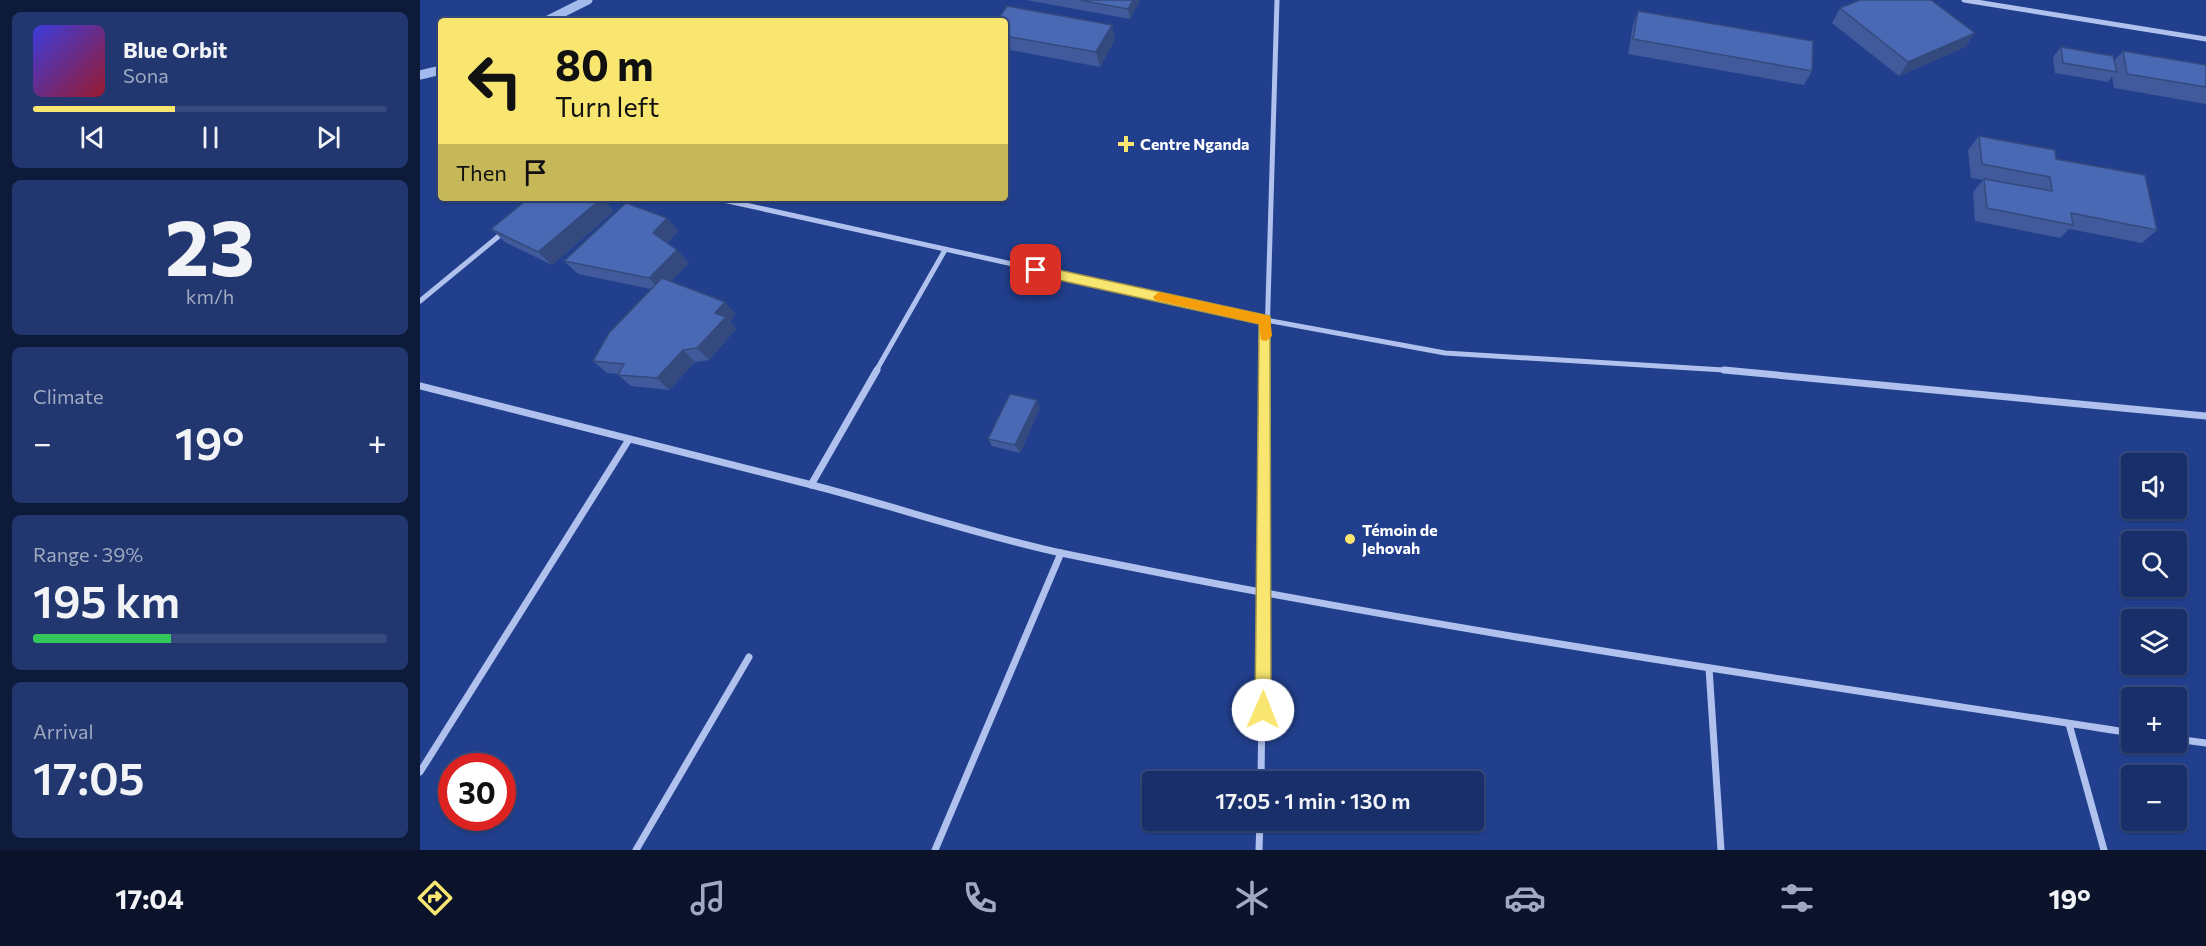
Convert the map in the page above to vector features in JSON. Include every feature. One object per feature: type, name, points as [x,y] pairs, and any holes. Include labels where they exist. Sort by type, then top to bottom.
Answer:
[{"type":"street","points":[[1261,771],[1265,592],[1266,320],[1277,0]]},
{"type":"street","points":[[1964,0],[2206,39]]},
{"type":"street","points":[[727,201],[1266,320],[1412,348],[1469,356],[1685,366],[2206,416]]},
{"type":"street","points":[[420,302],[509,228]]},
{"type":"street","points":[[811,485],[945,250]]},
{"type":"street","points":[[420,386],[628,441],[811,485],[1061,553],[1265,592],[1708,668],[2121,731]]},
{"type":"street","points":[[420,772],[628,441]]},
{"type":"street","points":[[935,850],[1061,553]]},
{"type":"street","points":[[636,850],[749,657]]},
{"type":"street","points":[[1708,668],[1721,850]]},
{"type":"street","points":[[2069,724],[2104,850]]},
{"type":"street","points":[[2187,740],[2206,743]]},
{"type":"street","points":[[1259,850],[1260,831]]},
{"type":"building","points":[[1079,0],[1133,0],[1128,9]]},
{"type":"building","points":[[1860,0],[1931,0],[1975,33],[1908,62],[1840,8]]},
{"type":"building","points":[[1007,6],[1112,25],[1096,52],[1008,37],[1008,18],[999,18]]},
{"type":"building","points":[[1638,11],[1813,41],[1812,71],[1633,39]]},
{"type":"building","points":[[2061,47],[2113,56],[2117,72],[2063,63]]},
{"type":"building","points":[[2123,51],[2206,65],[2206,87],[2127,74]]},
{"type":"building","points":[[1979,136],[2055,150],[2056,159],[2145,175],[2157,230],[2071,213],[2073,225],[1987,208],[1984,179],[2052,191],[2050,177],[1982,164]]},
{"type":"building","points":[[525,201],[598,201],[538,252],[491,229]]},
{"type":"building","points":[[626,203],[667,218],[653,233],[677,250],[649,278],[564,261]]},
{"type":"building","points":[[662,278],[725,302],[715,313],[726,317],[697,348],[683,350],[657,378],[618,375],[624,364],[593,361],[609,333]]},
{"type":"building","points":[[1010,394],[1037,400],[1015,445],[988,439]]},
{"type":"waterway","points":[[552,18],[588,0]]},
{"type":"waterway","points":[[420,75],[438,71]]},
{"type":"slow traffic","points":[[1159,297],[1266,320],[1266,336]]},
{"type":"place","name":"Centre Nganda","points":[[1126,144]]},
{"type":"place","name":"Témoin de Jehovah","points":[[1350,539]]},
{"type":"route","points":[[1036,270],[1266,320],[1263,710]]}]
